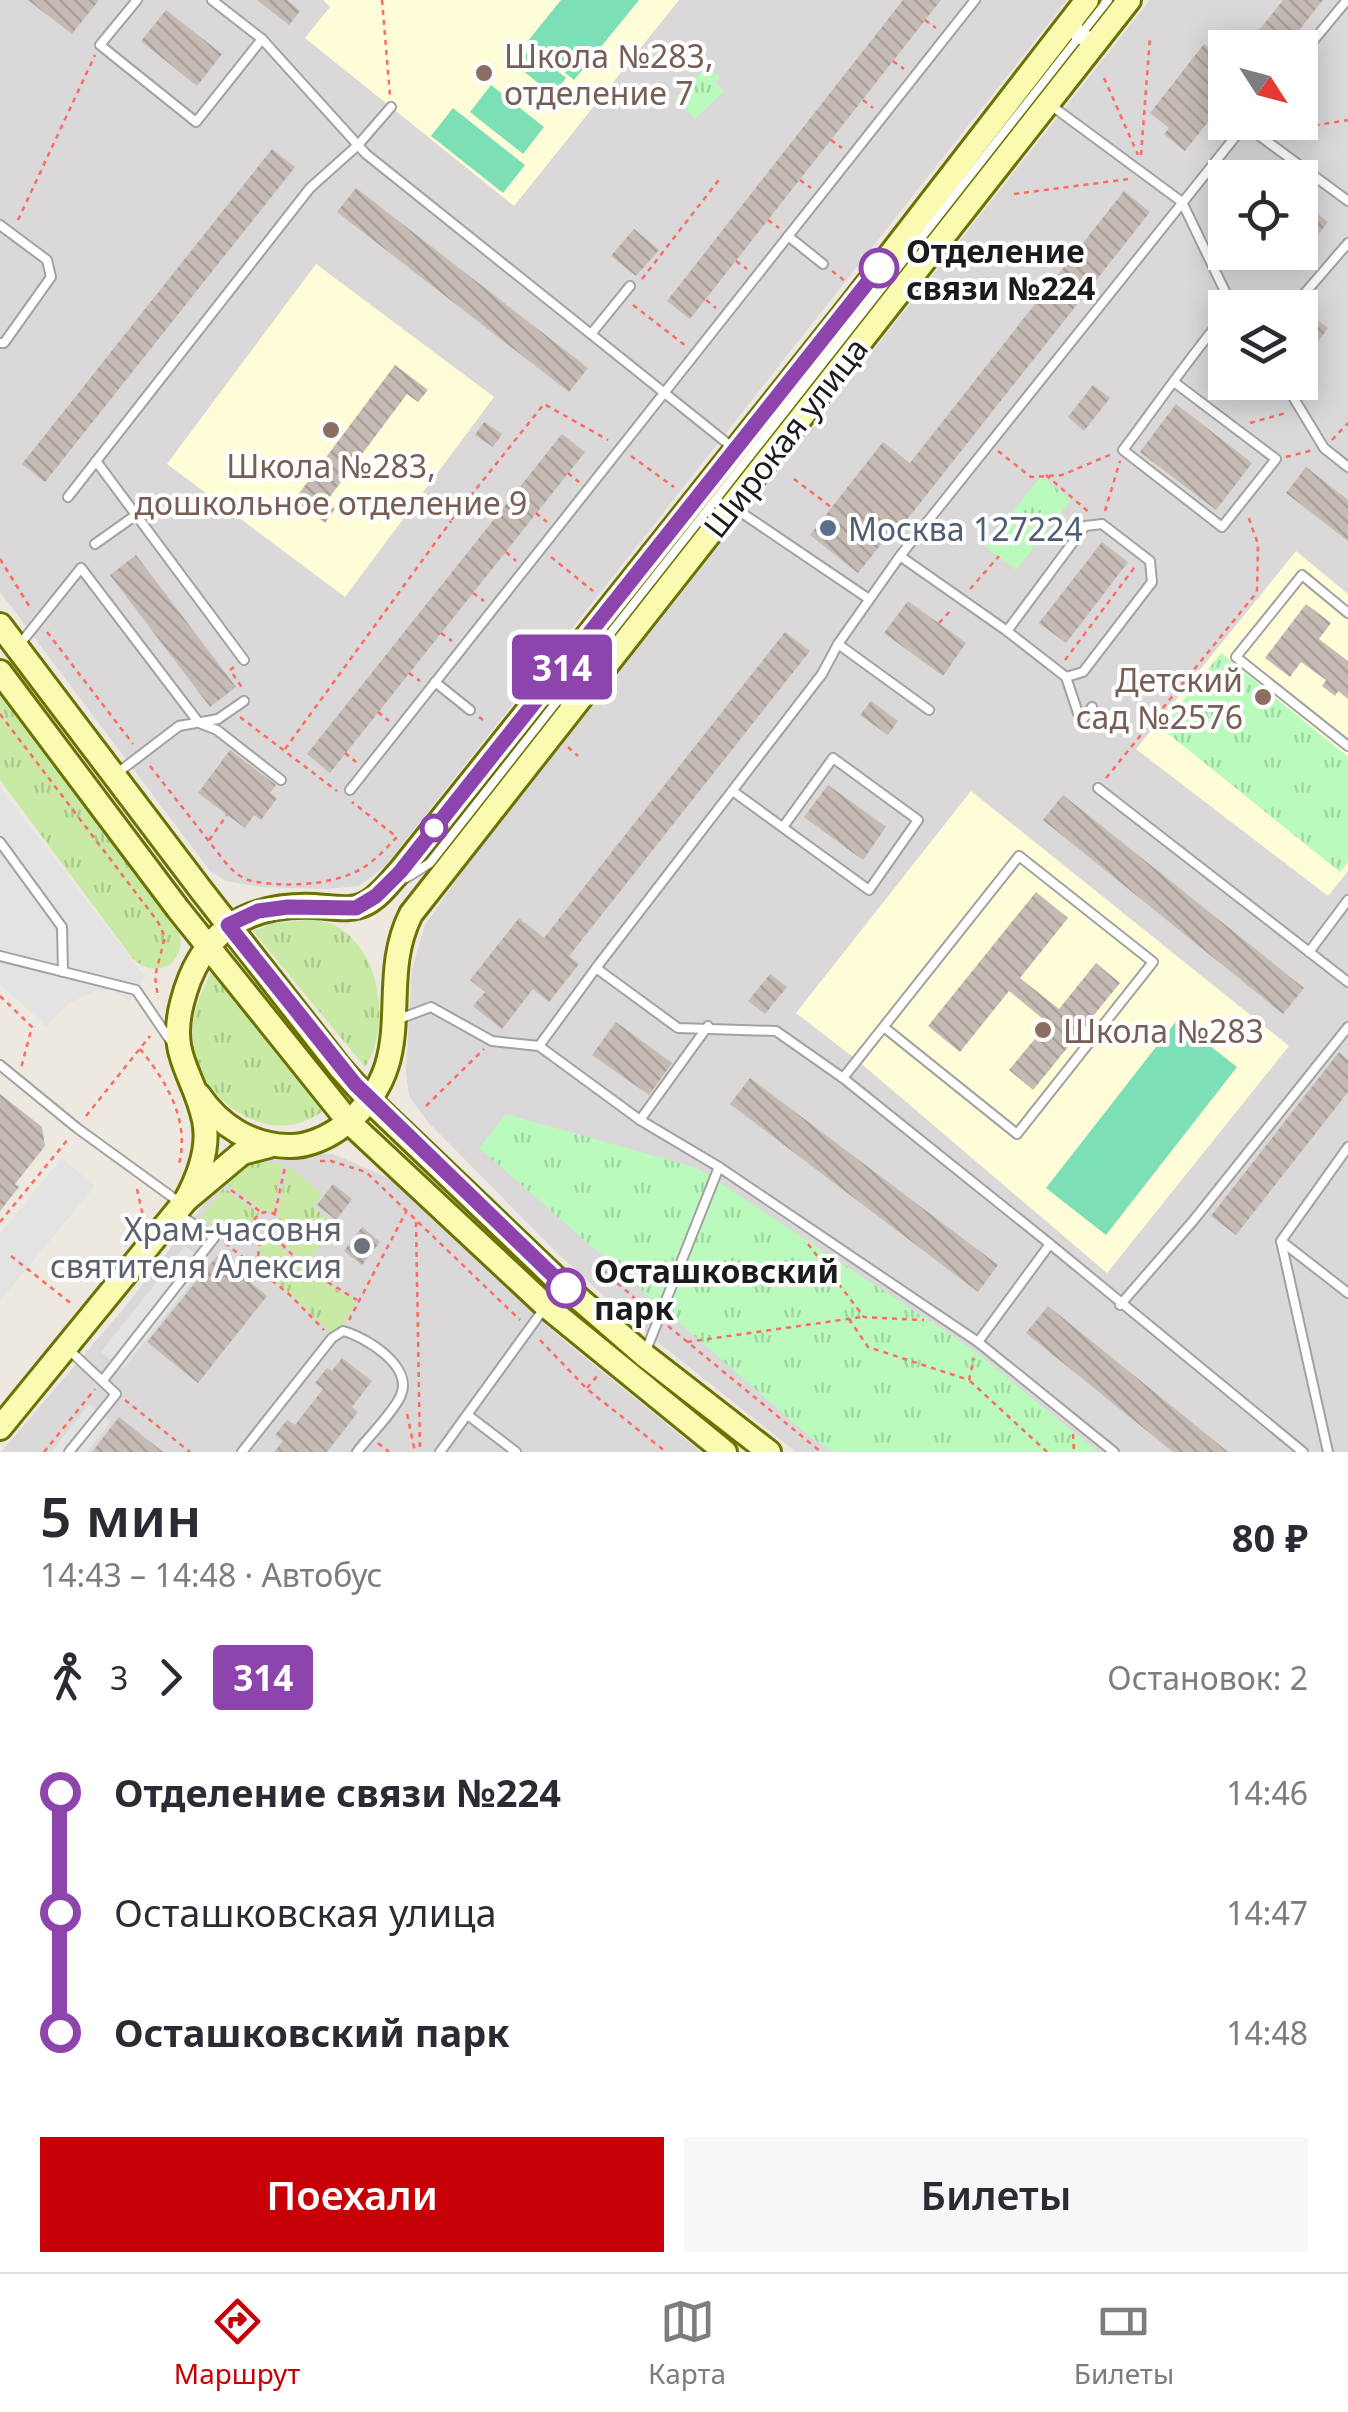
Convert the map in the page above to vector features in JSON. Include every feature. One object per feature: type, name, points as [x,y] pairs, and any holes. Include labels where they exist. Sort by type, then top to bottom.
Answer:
[{"type":"main road","name":"Широкая улица","points":[[177,1202],[196,1180],[206,1148],[204,1120],[180,1056],[176,1032],[192,971],[208,945],[228,925],[258,911],[288,907],[356,908],[376,896],[400,872],[731,505],[839,343],[1087,14],[1129,0]]},
{"type":"main road","name":"Широкая улица","points":[[268,1146],[296,1147],[330,1136],[369,1100],[387,1066],[395,1020],[395,959],[401,933],[411,914],[736,450],[839,343],[1048,103],[1087,14]]},
{"type":"main road","points":[[0,625],[228,925],[369,1100],[562,1284],[644,1355],[769,1452]]},
{"type":"main road","points":[[0,672],[349,1122],[546,1306],[725,1452]]},
{"type":"main road","points":[[188,1080],[222,1122],[268,1146]]},
{"type":"main road","points":[[3,1420],[67,1348],[177,1202],[242,1153],[268,1146]]},
{"type":"lane","points":[[136,0],[100,44],[196,122],[262,40]]},
{"type":"lane","points":[[212,0],[262,40],[358,145],[736,450]]},
{"type":"lane","name":"Широкая улица","points":[[1087,14],[1108,0]]},
{"type":"lane","points":[[1318,36],[1347,0]]},
{"type":"lane","points":[[350,790],[970,2]]},
{"type":"lane","points":[[1048,103],[1182,202],[1224,290]]},
{"type":"lane","points":[[68,497],[310,188],[358,145],[391,108]]},
{"type":"lane","points":[[539,1046],[822,674],[838,644],[900,556],[1233,140]]},
{"type":"lane","points":[[1266,140],[1292,160]]},
{"type":"lane","points":[[1318,180],[1348,202]]},
{"type":"lane","points":[[0,225],[47,260],[51,277],[0,343]]},
{"type":"lane","points":[[788,236],[823,264]]},
{"type":"lane","points":[[1307,290],[1348,242]]},
{"type":"lane","points":[[592,334],[630,286]]},
{"type":"lane","points":[[1174,382],[1276,459],[1222,527],[1123,450],[1174,382],[1208,337]]},
{"type":"lane","name":"Широкая улица","points":[[376,896],[430,863],[839,343]]},
{"type":"lane","points":[[1295,400],[1324,448],[1348,468]]},
{"type":"lane","points":[[96,460],[244,660]]},
{"type":"lane","points":[[731,505],[869,600]]},
{"type":"lane","points":[[96,544],[136,515]]},
{"type":"lane","points":[[1007,631],[1084,526],[1102,524],[1150,562],[1152,582],[1083,672],[1066,677]]},
{"type":"lane","points":[[900,556],[1066,677],[1080,722],[1092,707]]},
{"type":"lane","points":[[17,648],[81,568],[199,723],[217,730],[281,780]]},
{"type":"lane","points":[[1348,614],[1302,575],[1236,657],[1348,746]]},
{"type":"lane","points":[[838,644],[929,710]]},
{"type":"lane","points":[[435,682],[470,710]]},
{"type":"lane","points":[[114,776],[179,726],[218,719],[244,701]]},
{"type":"lane","points":[[734,792],[869,890],[918,820],[833,758],[783,826]]},
{"type":"lane","points":[[1098,788],[1348,982]]},
{"type":"lane","points":[[0,842],[62,927],[63,972]]},
{"type":"lane","points":[[842,1078],[1019,856],[1153,962],[1016,1134],[884,1028]]},
{"type":"lane","points":[[411,914],[430,863]]},
{"type":"lane","points":[[1309,952],[1346,905]]},
{"type":"lane","points":[[0,956],[136,990],[180,1056]]},
{"type":"lane","points":[[596,968],[678,1028],[776,1030],[1050,1244],[1303,1452]]},
{"type":"lane","points":[[395,1020],[431,1006],[492,1041],[539,1046],[640,1120],[719,1167],[978,1342],[1114,1452]]},
{"type":"lane","points":[[640,1120],[708,1026]]},
{"type":"lane","points":[[1120,1305],[1193,1221],[1348,1026]]},
{"type":"lane","points":[[0,1064],[177,1202],[214,1238],[103,1380]]},
{"type":"lane","points":[[1345,1151],[1348,1164]]},
{"type":"lane","points":[[1328,1452],[1281,1241],[1345,1151]]},
{"type":"lane","points":[[644,1355],[719,1167]]},
{"type":"lane","points":[[1281,1241],[1348,1294]]},
{"type":"lane","points":[[978,1342],[1050,1244]]},
{"type":"lane","points":[[440,1452],[546,1306]]},
{"type":"lane","points":[[242,1452],[332,1338],[343,1331],[356,1334],[402,1374],[402,1394],[357,1452]]},
{"type":"lane","points":[[67,1348],[116,1394],[69,1452]]},
{"type":"lane","points":[[468,1416],[516,1452]]},
{"type":"path","points":[[382,0],[391,108]]},
{"type":"path","points":[[1104,78],[1141,160],[1150,36]]},
{"type":"path","points":[[11,234],[100,44]]},
{"type":"path","points":[[1318,125],[1348,120]]},
{"type":"path","points":[[1014,194],[1148,176]]},
{"type":"path","points":[[630,286],[640,282],[721,177]]},
{"type":"path","points":[[622,296],[695,353]]},
{"type":"path","points":[[1224,400],[1225,420]]},
{"type":"path","points":[[284,750],[452,520],[544,404],[620,448],[674,487]]},
{"type":"path","points":[[1234,428],[1301,409]]},
{"type":"path","points":[[989,444],[1031,477],[1062,475],[1123,450]]},
{"type":"path","points":[[1046,474],[1102,524],[1123,450]]},
{"type":"path","points":[[794,479],[831,508]]},
{"type":"path","points":[[1098,788],[1256,592],[1258,544],[1243,500]]},
{"type":"path","points":[[412,506],[452,520]]},
{"type":"path","points":[[540,549],[593,590]]},
{"type":"path","points":[[0,559],[38,621],[228,867],[243,878],[257,882],[324,882],[360,870],[397,836],[231,710]]},
{"type":"path","points":[[1113,582],[1122,587]]},
{"type":"path","points":[[1080,624],[1090,630]]},
{"type":"path","points":[[244,660],[230,670],[249,697],[244,701]]},
{"type":"path","points":[[0,714],[158,922],[165,937],[155,976],[161,1024]]},
{"type":"path","points":[[566,746],[578,756]]},
{"type":"path","points":[[208,841],[227,815]]},
{"type":"path","points":[[0,996],[32,1027],[18,1080]]},
{"type":"path","points":[[426,1106],[492,1041]]},
{"type":"path","points":[[140,1048],[155,1067],[182,1123],[184,1147],[177,1172],[177,1202]]},
{"type":"path","points":[[316,1162],[331,1161],[366,1172],[587,1388],[666,1452]]},
{"type":"path","points":[[275,1237],[280,1223],[274,1214],[286,1163]]},
{"type":"path","points":[[132,1168],[143,1216]]},
{"type":"path","points":[[224,1185],[262,1213],[274,1214]]},
{"type":"path","points":[[343,1331],[407,1211]]},
{"type":"path","points":[[257,1269],[260,1238],[254,1226],[262,1213]]},
{"type":"path","points":[[416,1220],[418,1452]]},
{"type":"path","points":[[254,1226],[222,1240],[290,1295],[332,1338]]},
{"type":"path","points":[[260,1238],[275,1237],[306,1269],[358,1300]]},
{"type":"path","points":[[806,1241],[864,1316]]},
{"type":"path","points":[[11,1256],[73,1305]]},
{"type":"path","points":[[594,1263],[821,1452]]},
{"type":"path","points":[[687,1342],[864,1316],[948,1322]]},
{"type":"path","points":[[849,1319],[868,1347],[969,1380],[1047,1452]]},
{"type":"path","points":[[969,1380],[978,1342]]},
{"type":"path","points":[[44,1452],[103,1380]]},
{"type":"path","points":[[116,1394],[190,1452]]},
{"type":"path","points":[[402,1394],[418,1452]]},
{"type":"shaded area","points":[[0,0],[1067,0],[385,866],[359,886],[327,889],[259,887],[226,881],[211,872],[0,592]]},
{"type":"shaded area","name":"Школа №283, отделение 7","points":[[323,0],[679,0],[514,206],[305,38],[330,7]]},
{"type":"shaded area","points":[[1150,0],[1348,0],[1348,1452],[796,1452],[629,1319],[553,1249],[428,1122],[409,1096],[406,1072],[412,969],[425,925],[467,865]]},
{"type":"shaded area","name":"Школа №283, дошкольное отделение 9","points":[[316,264],[494,397],[345,597],[167,464]]},
{"type":"shaded area","name":"Детский сад №2576","points":[[1296,551],[1348,594],[1348,871],[1328,896],[1136,749]]},
{"type":"shaded area","points":[[0,787],[145,977],[129,1002],[113,990],[93,992],[68,1004],[46,1026],[0,984]]},
{"type":"shaded area","name":"Школа №283","points":[[971,791],[1289,1046],[1107,1273],[857,1060],[796,1013]]},
{"type":"shaded area","points":[[333,1154],[391,1179],[557,1335],[701,1452],[1,1452],[125,1307],[235,1164],[248,1155]]},
{"type":"shaded area","points":[[62,1158],[95,1186],[0,1301],[0,1234]]},
{"type":"shaded area","points":[[185,1246],[207,1263],[123,1369],[101,1352]]},
{"type":"shaded area","points":[[89,1404],[111,1422],[87,1452],[51,1452]]},
{"type":"green space","points":[[561,0],[639,0],[574,80],[527,42]]},
{"type":"green space","points":[[530,48],[566,78],[553,95],[517,66]]},
{"type":"green space","points":[[708,66],[720,78],[715,82],[724,91],[695,119],[675,98]]},
{"type":"green space","points":[[491,85],[544,127],[523,154],[470,112]]},
{"type":"green space","points":[[453,108],[525,165],[503,193],[431,136]]},
{"type":"green space","points":[[1041,476],[1071,500],[1016,570],[985,546]]},
{"type":"green space","points":[[1221,653],[1348,757],[1348,862],[1340,872],[1161,728]]},
{"type":"green space","points":[[0,692],[170,914],[180,946],[170,965],[150,968],[133,959],[0,780]]},
{"type":"green space","points":[[309,920],[341,929],[368,961],[376,982],[379,1028],[365,1067],[253,931],[274,923]]},
{"type":"green space","points":[[212,971],[324,1110],[305,1121],[266,1124],[229,1106],[214,1091],[202,1074],[192,1033],[198,1001]]},
{"type":"green space","points":[[1177,1020],[1237,1067],[1106,1235],[1046,1188]]},
{"type":"green space","points":[[506,1114],[697,1168],[972,1349],[1098,1452],[834,1452],[810,1437],[479,1148]]},
{"type":"green space","points":[[251,1161],[283,1164],[273,1212],[263,1211],[227,1184],[240,1166]]},
{"type":"green space","points":[[288,1166],[322,1194],[313,1207],[329,1220],[323,1231],[324,1239],[307,1266],[278,1237],[282,1223],[277,1215]]},
{"type":"green space","points":[[224,1188],[259,1213],[252,1225],[224,1237],[201,1217]]},
{"type":"green space","points":[[261,1240],[274,1240],[304,1271],[356,1301],[342,1330],[333,1336],[259,1269]]},
{"type":"building","points":[[28,0],[99,0],[72,34]]},
{"type":"building","points":[[257,0],[287,0],[300,11],[289,25]]},
{"type":"building","points":[[903,0],[941,0],[690,319],[667,301]]},
{"type":"building","points":[[1283,0],[1323,0],[1299,30],[1259,30]]},
{"type":"building","points":[[166,10],[222,54],[197,86],[141,41]]},
{"type":"building","points":[[1204,44],[1208,47],[1208,122],[1185,151],[1164,134],[1169,128],[1150,113]]},
{"type":"building","points":[[272,149],[295,167],[45,482],[22,464]]},
{"type":"building","points":[[356,188],[588,368],[569,392],[337,212]]},
{"type":"building","points":[[1124,191],[1150,212],[898,531],[894,528],[858,573],[810,535],[883,442],[910,463]]},
{"type":"building","points":[[1318,214],[1328,222],[1318,235]]},
{"type":"building","points":[[634,229],[659,250],[636,276],[611,256]]},
{"type":"building","points":[[1318,320],[1328,328],[1318,342]]},
{"type":"building","points":[[395,365],[428,390],[418,402],[407,394],[326,502],[335,509],[325,523],[294,500]]},
{"type":"building","points":[[1093,385],[1110,398],[1084,431],[1068,417]]},
{"type":"building","points":[[1176,404],[1252,463],[1216,510],[1140,452]]},
{"type":"building","points":[[484,422],[502,434],[493,447],[475,435]]},
{"type":"building","points":[[562,434],[585,452],[330,773],[307,754]]},
{"type":"building","points":[[1306,467],[1348,500],[1348,541],[1286,493]]},
{"type":"building","points":[[1102,542],[1128,562],[1066,643],[1039,623]]},
{"type":"building","points":[[136,555],[236,687],[210,707],[110,575]]},
{"type":"building","points":[[908,601],[966,643],[943,676],[884,633]]},
{"type":"building","points":[[1306,604],[1331,623],[1319,639],[1348,661],[1348,699],[1338,691],[1335,696],[1322,686],[1326,680],[1301,662],[1290,677],[1265,658]]},
{"type":"building","points":[[785,632],[810,651],[569,956],[579,964],[549,1002],[533,989],[502,1029],[473,1006],[485,992],[470,980],[519,918],[544,938]]},
{"type":"building","points":[[871,701],[898,721],[888,735],[860,715]]},
{"type":"building","points":[[230,750],[276,785],[270,793],[277,798],[261,820],[254,815],[245,828],[198,793]]},
{"type":"building","points":[[828,785],[886,827],[863,860],[804,817]]},
{"type":"building","points":[[1063,795],[1304,988],[1283,1014],[1043,820]]},
{"type":"building","points":[[1036,892],[1068,918],[1020,978],[1059,1009],[1096,963],[1120,983],[1033,1090],[1009,1070],[1048,1023],[1009,991],[960,1052],[928,1026]]},
{"type":"building","points":[[770,974],[787,987],[765,1014],[748,1001]]},
{"type":"building","points":[[616,1022],[672,1063],[649,1095],[592,1055]]},
{"type":"building","points":[[1339,1052],[1348,1060],[1348,1092],[1236,1235],[1211,1216]]},
{"type":"building","points":[[750,1078],[998,1265],[978,1292],[730,1104]]},
{"type":"building","points":[[0,1094],[42,1127],[45,1146],[15,1184],[19,1187],[0,1211]]},
{"type":"building","points":[[333,1184],[352,1199],[336,1220],[317,1205]]},
{"type":"building","name":"Храм-часовня святителя Алексия","points":[[362,1227],[380,1242],[362,1265],[344,1251]]},
{"type":"building","points":[[217,1256],[267,1296],[198,1383],[147,1342]]},
{"type":"building","points":[[1048,1306],[1228,1452],[1173,1452],[1026,1333]]},
{"type":"building","points":[[342,1358],[372,1381],[352,1407],[358,1412],[327,1452],[274,1452],[283,1441],[275,1435],[287,1420],[295,1425],[323,1389],[315,1383]]},
{"type":"building","points":[[119,1417],[163,1452],[92,1452]]},
{"type":"bus line","name":"314","points":[[566,1288],[341,1069],[228,925],[258,911],[288,907],[356,908],[376,896],[400,872],[879,268]]},
{"type":"place","name":"Школа №283, отделение 7","points":[[484,73]]},
{"type":"place","name":"Отделение связи №224","points":[[879,268]]},
{"type":"place","name":"Школа №283, дошкольное отделение 9","points":[[331,430]]},
{"type":"place","name":"Москва 127224","points":[[828,528]]},
{"type":"place","name":"Детский сад №2576","points":[[1263,697]]},
{"type":"place","name":"Школа №283","points":[[1043,1030]]},
{"type":"place","name":"Храм-часовня святителя Алексия","points":[[362,1246]]},
{"type":"place","name":"Осташковский парк","points":[[566,1288]]}]
